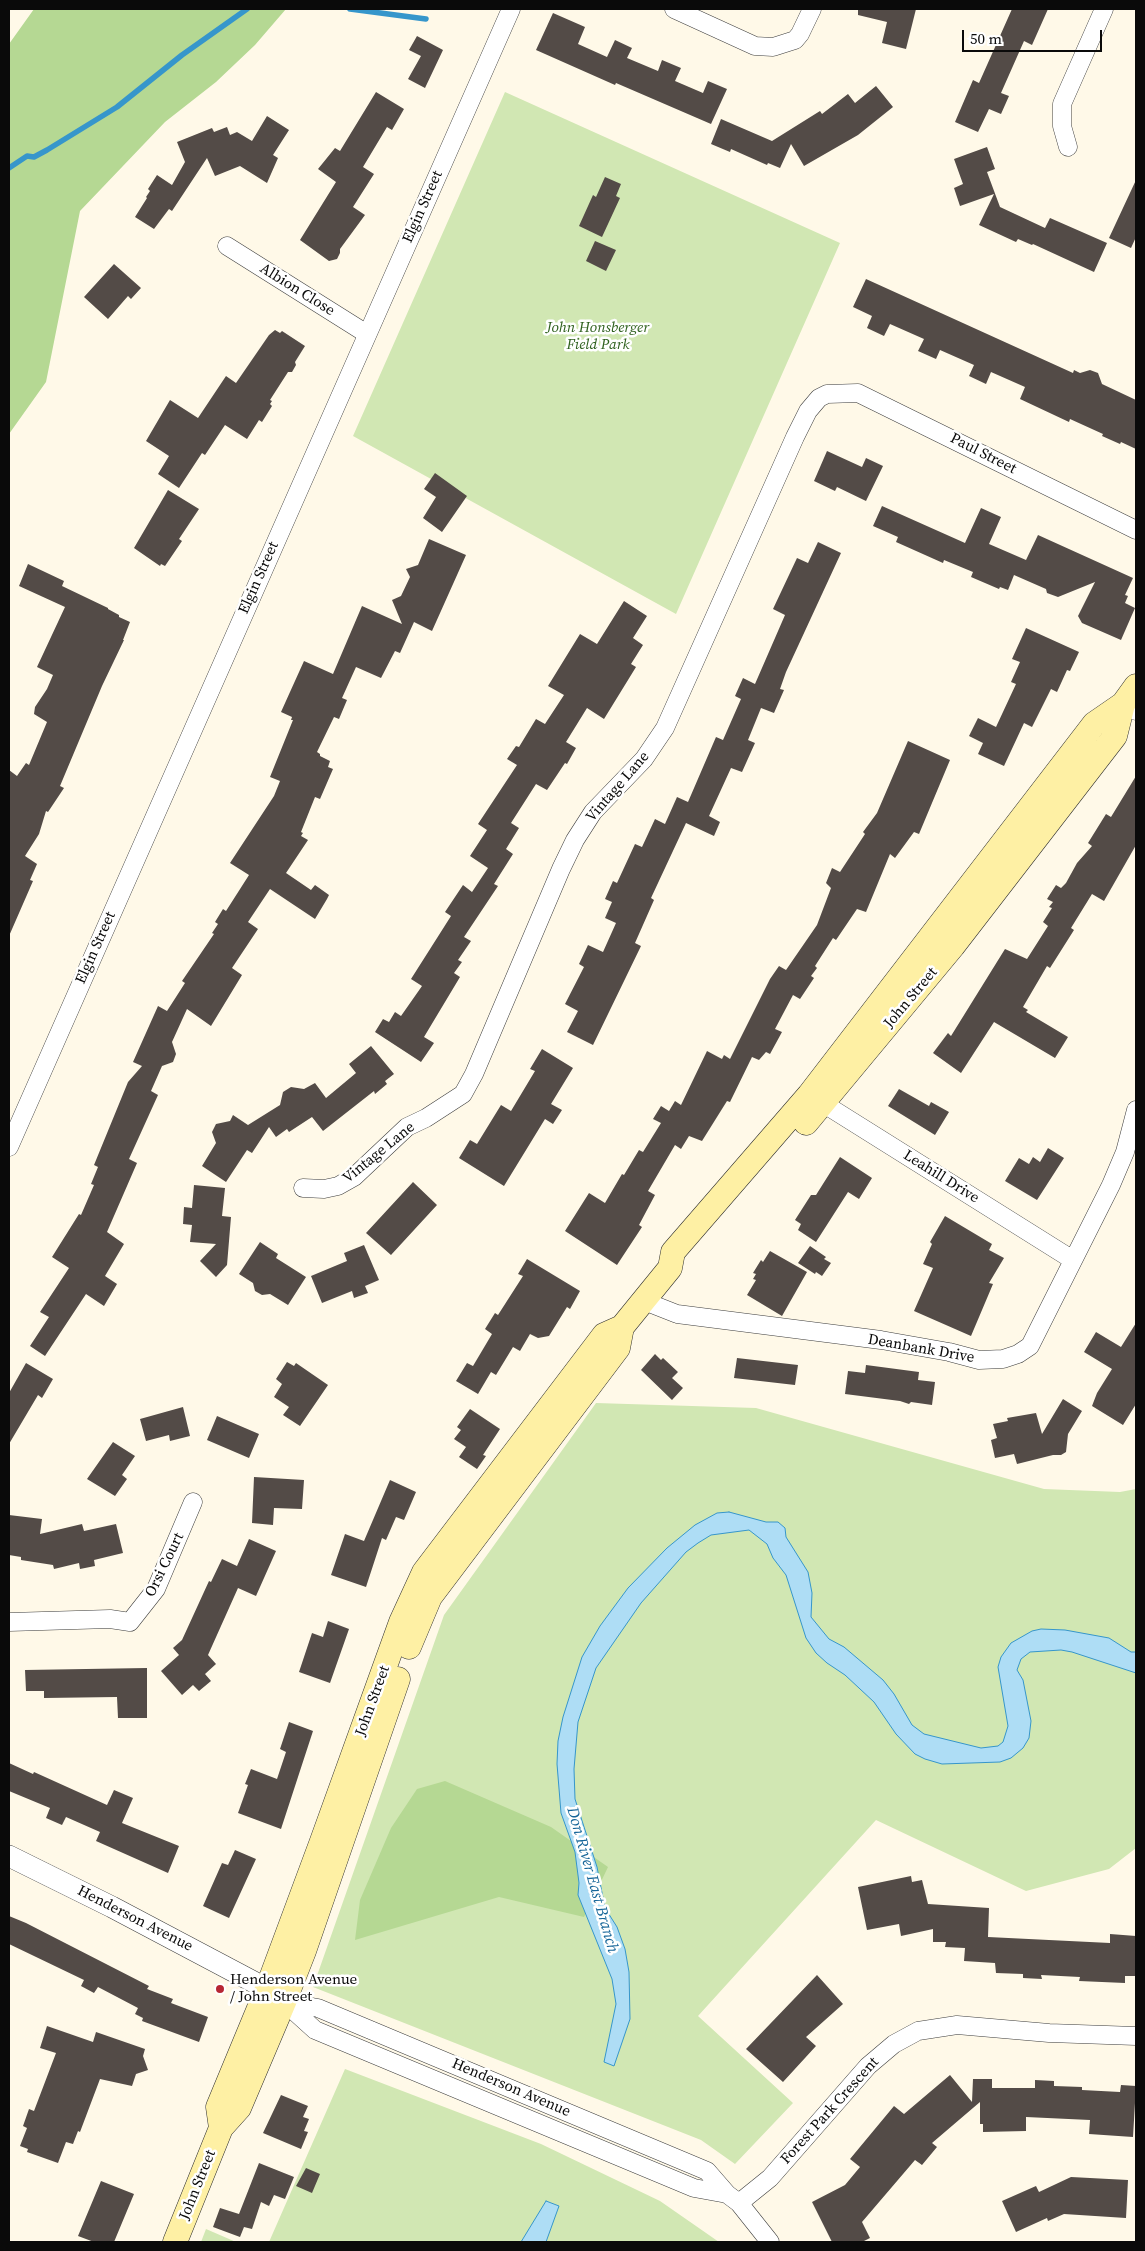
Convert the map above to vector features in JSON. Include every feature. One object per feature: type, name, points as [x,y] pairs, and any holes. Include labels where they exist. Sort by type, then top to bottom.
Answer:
[{"type":"main road","name":"John Street","points":[[176,2242],[221,2128],[239,2108],[322,1841],[400,1622],[415,1590],[430,1565],[604,1335],[622,1327],[670,1268],[673,1252],[816,1099],[1094,724],[1132,701]]},
{"type":"street","name":"Elgin Street","points":[[9,1147],[366,334],[512,9]]},
{"type":"street","points":[[674,9],[755,46],[773,47],[795,40],[812,9]]},
{"type":"street","points":[[1068,147],[1062,126],[1062,104],[1104,9]]},
{"type":"street","name":"Albion Close","points":[[227,246],[366,334]]},
{"type":"street","name":"Paul Street","points":[[827,394],[858,393],[875,400],[1136,530]]},
{"type":"street","name":"Vintage Lane","points":[[303,1188],[324,1189],[338,1186],[354,1177],[407,1127],[426,1118],[463,1094],[474,1074],[575,840],[594,812],[644,759],[665,728],[808,411],[819,398],[827,394]]},
{"type":"street","name":"Leahill Drive","points":[[816,1099],[1073,1260]]},
{"type":"street","name":"Deanbank Drive","points":[[644,1301],[677,1314],[881,1340],[949,1352],[979,1360],[1003,1359],[1018,1354],[1030,1346],[1073,1260],[1125,1152],[1136,1110]]},
{"type":"street","name":"Orsi Court","points":[[9,1622],[110,1619],[130,1622],[156,1589],[193,1502]]},
{"type":"street","name":"Henderson Avenue","points":[[9,1856],[112,1907],[275,1995],[318,2008],[684,2159],[708,2171],[770,2242]]},
{"type":"street","name":"Forest Park Crescent","points":[[733,2199],[770,2178],[868,2066],[894,2044],[918,2032],[957,2026],[1049,2033],[1136,2036]]},
{"type":"green space","points":[[34,9],[286,9],[255,45],[216,82],[165,122],[80,211],[46,382],[9,434],[9,44]]},
{"type":"green space","name":"John Honsberger Field Park","points":[[505,92],[840,243],[676,614],[353,436]]},
{"type":"green space","points":[[596,1403],[756,1408],[1044,1489],[1120,1492],[1136,1489],[1136,1848],[1109,1869],[1026,1891],[876,1820],[698,2016],[793,2103],[735,2164],[701,2140],[313,1987],[444,1615]]},
{"type":"green space","points":[[445,1781],[551,1827],[608,1867],[584,1917],[499,1897],[355,1940],[360,1900],[391,1828],[417,1789]]},
{"type":"green space","points":[[345,2069],[541,2144],[660,2201],[719,2242],[269,2242]]},
{"type":"green space","points":[[206,2229],[236,2242],[201,2242]]},
{"type":"water","name":"Don River East Branch","points":[[729,1512],[766,1522],[778,1522],[785,1528],[786,1537],[808,1572],[812,1593],[811,1617],[829,1639],[844,1647],[883,1680],[894,1694],[912,1725],[924,1734],[981,1748],[998,1746],[1003,1742],[1008,1726],[998,1667],[1001,1657],[1011,1643],[1032,1631],[1041,1629],[1065,1630],[1109,1638],[1131,1652],[1136,1652],[1136,1673],[1072,1652],[1061,1650],[1030,1652],[1021,1659],[1017,1670],[1023,1680],[1031,1721],[1029,1738],[1023,1748],[1011,1758],[1000,1762],[942,1764],[915,1754],[896,1734],[874,1702],[845,1675],[816,1653],[806,1638],[786,1575],[773,1558],[767,1544],[749,1530],[711,1535],[686,1552],[641,1603],[596,1668],[578,1722],[574,1769],[575,1799],[597,1867],[605,1908],[617,1927],[625,1949],[629,1972],[630,2019],[614,2066],[604,2062],[616,2004],[612,1979],[578,1895],[579,1883],[575,1852],[561,1813],[557,1764],[558,1741],[563,1717],[582,1657],[600,1626],[628,1588],[667,1548],[695,1525],[717,1513]]},
{"type":"water","points":[[546,2201],[559,2206],[546,2242],[521,2242]]},
{"type":"building","points":[[858,9],[916,9],[906,49],[882,43],[887,22],[858,15]]},
{"type":"building","points":[[1012,9],[1048,9],[1032,45],[1024,41],[1001,93],[1009,96],[1001,114],[989,109],[978,132],[955,122],[973,80],[979,83]]},
{"type":"building","points":[[553,13],[585,27],[578,44],[607,57],[615,40],[632,48],[627,58],[658,71],[662,60],[681,68],[675,81],[703,93],[708,81],[727,89],[711,124],[536,50]]},
{"type":"building","points":[[417,36],[443,50],[425,88],[408,79],[421,56],[409,50]]},
{"type":"building","points":[[876,86],[893,107],[858,135],[804,166],[791,144],[780,168],[768,163],[767,165],[731,149],[730,152],[711,144],[721,119],[772,141],[820,111],[822,114],[848,94],[855,103]]},
{"type":"building","points":[[376,92],[404,109],[392,130],[387,127],[363,167],[374,174],[353,207],[365,215],[340,249],[337,259],[329,261],[300,240],[336,182],[318,169],[335,148],[340,151]]},
{"type":"building","points":[[267,116],[289,130],[273,155],[278,158],[267,183],[240,166],[215,176],[207,158],[172,211],[169,209],[154,229],[135,217],[147,198],[150,191],[148,189],[157,175],[172,185],[185,162],[177,142],[212,128],[214,132],[227,127],[230,135],[237,132],[252,141]]},
{"type":"building","points":[[987,147],[995,169],[987,172],[1000,207],[1045,228],[1050,218],[1107,243],[1094,272],[1033,244],[1018,239],[1016,242],[979,225],[994,194],[960,206],[954,188],[963,184],[954,159]]},
{"type":"building","points":[[605,177],[621,184],[616,196],[620,198],[602,237],[579,226],[593,195],[596,197]]},
{"type":"building","points":[[1136,180],[1136,237],[1131,248],[1109,238]]},
{"type":"building","points":[[595,241],[616,250],[606,271],[586,261]]},
{"type":"building","points":[[114,264],[141,288],[131,299],[128,296],[108,319],[84,297]]},
{"type":"building","points":[[866,279],[1073,373],[1074,370],[1080,373],[1090,370],[1098,373],[1102,384],[1136,400],[1136,449],[1121,442],[1120,444],[1070,419],[1069,422],[1020,399],[1025,387],[991,372],[986,384],[969,376],[974,365],[940,350],[936,359],[918,351],[924,339],[890,324],[884,336],[867,328],[872,316],[853,307]]},
{"type":"building","points":[[275,330],[280,333],[282,331],[305,346],[295,362],[296,365],[292,372],[288,372],[270,400],[272,401],[270,404],[272,406],[262,422],[259,420],[247,439],[225,425],[205,455],[202,453],[179,488],[158,474],[169,456],[146,441],[170,400],[198,418],[226,376],[236,383],[269,335]]},
{"type":"building","points":[[827,451],[862,467],[866,458],[883,466],[866,501],[837,487],[835,491],[814,481]]},
{"type":"building","points":[[435,473],[467,496],[442,532],[423,518],[436,497],[424,489]]},
{"type":"building","points":[[168,490],[199,509],[179,539],[182,541],[165,566],[161,564],[160,566],[134,548]]},
{"type":"building","points":[[882,506],[965,543],[981,508],[1001,517],[989,544],[1026,560],[1038,535],[1133,578],[1125,595],[1128,596],[1125,603],[1135,608],[1121,640],[1082,623],[1078,616],[1095,582],[1058,597],[1047,593],[1046,589],[1014,575],[1008,590],[1000,587],[999,589],[971,577],[973,572],[944,560],[943,563],[896,542],[898,537],[873,526]]},
{"type":"building","points":[[429,539],[466,555],[432,631],[414,622],[400,653],[395,651],[381,678],[356,667],[342,698],[347,700],[339,719],[334,717],[317,752],[320,756],[330,761],[328,767],[333,769],[320,799],[315,797],[301,832],[303,833],[301,836],[308,840],[286,873],[311,890],[315,885],[329,895],[315,919],[270,889],[248,922],[258,929],[232,968],[242,975],[211,1026],[187,1009],[172,1042],[176,1054],[173,1062],[162,1066],[151,1091],[158,1095],[129,1159],[137,1163],[107,1232],[124,1244],[105,1276],[117,1284],[104,1306],[86,1294],[45,1356],[30,1346],[49,1317],[40,1312],[69,1268],[52,1257],[79,1214],[81,1215],[94,1185],[91,1184],[98,1167],[94,1165],[128,1082],[142,1066],[133,1062],[158,1006],[167,1011],[185,983],[182,981],[214,934],[212,933],[218,924],[215,922],[223,909],[226,911],[249,875],[230,863],[274,796],[280,781],[270,777],[293,720],[291,720],[292,717],[281,712],[304,661],[333,674],[362,606],[402,624],[392,600],[401,596],[410,577],[406,569],[418,565]]},
{"type":"building","points":[[818,542],[841,553],[786,672],[780,689],[784,690],[774,713],[761,708],[748,740],[755,743],[742,772],[731,768],[709,816],[720,822],[714,836],[686,823],[651,898],[654,900],[635,943],[641,946],[593,1045],[567,1032],[578,1011],[565,1004],[584,967],[579,964],[588,945],[603,952],[616,923],[605,918],[612,902],[605,899],[613,881],[617,883],[635,844],[642,847],[655,819],[665,824],[677,797],[688,802],[716,737],[723,740],[741,699],[735,696],[743,678],[755,684],[785,615],[773,609],[797,558],[808,563]]},
{"type":"building","points":[[28,564],[64,581],[62,586],[108,608],[119,615],[119,617],[130,622],[124,640],[102,686],[60,786],[64,788],[48,812],[46,811],[39,834],[25,856],[37,864],[30,880],[33,881],[9,936],[9,770],[17,776],[26,763],[29,765],[47,722],[34,714],[35,707],[47,689],[53,675],[37,667],[65,607],[19,586]]},
{"type":"building","points":[[624,601],[647,616],[633,638],[643,645],[631,664],[636,667],[604,719],[587,708],[566,742],[576,748],[567,764],[565,763],[547,790],[536,784],[511,823],[519,828],[506,849],[513,854],[494,884],[498,886],[464,937],[471,941],[458,960],[462,962],[454,973],[460,977],[424,1037],[434,1043],[421,1062],[375,1032],[383,1019],[389,1022],[395,1012],[401,1016],[422,986],[411,979],[451,916],[445,912],[463,885],[472,892],[488,868],[470,856],[487,830],[478,824],[517,765],[507,759],[516,746],[519,747],[536,719],[545,724],[564,695],[548,686],[580,634],[597,644]]},
{"type":"building","points":[[1026,628],[1079,652],[1070,671],[1067,670],[1057,692],[1051,689],[1032,727],[1024,723],[1004,766],[978,754],[983,743],[969,736],[978,718],[996,727],[1016,684],[1011,682],[1020,662],[1012,659]]},
{"type":"building","points":[[908,741],[950,760],[919,834],[914,832],[895,858],[890,854],[866,912],[857,909],[836,940],[833,938],[815,966],[817,968],[811,976],[814,978],[800,999],[793,995],[775,1029],[782,1032],[770,1054],[766,1052],[759,1060],[752,1057],[730,1102],[727,1101],[702,1141],[689,1136],[681,1149],[675,1145],[648,1191],[655,1195],[639,1225],[642,1227],[617,1265],[565,1231],[589,1193],[605,1203],[622,1174],[624,1175],[639,1150],[643,1152],[661,1123],[653,1119],[661,1106],[669,1111],[675,1101],[681,1105],[707,1051],[722,1059],[724,1055],[730,1059],[770,979],[779,966],[786,970],[817,925],[831,888],[826,883],[832,868],[840,872],[865,834],[863,832],[877,813]]},
{"type":"building","points":[[1136,776],[1136,845],[1104,901],[1092,894],[1071,928],[1074,930],[1050,968],[1047,966],[1023,1007],[1028,1010],[1026,1012],[1068,1037],[1055,1058],[994,1022],[961,1073],[933,1053],[948,1033],[951,1036],[1005,949],[1027,959],[1048,926],[1043,922],[1052,908],[1049,907],[1053,902],[1047,899],[1056,885],[1061,888],[1066,883],[1077,863],[1092,846],[1088,843],[1106,814],[1111,817]]},
{"type":"building","points":[[371,1046],[394,1074],[385,1081],[387,1084],[375,1094],[374,1091],[323,1131],[312,1117],[289,1132],[287,1129],[276,1137],[269,1127],[252,1153],[247,1150],[226,1182],[202,1166],[216,1143],[212,1132],[216,1124],[230,1121],[233,1115],[248,1125],[280,1105],[283,1092],[291,1087],[304,1089],[315,1083],[326,1098],[356,1073],[349,1064]]},
{"type":"building","points":[[542,1049],[573,1068],[551,1104],[562,1110],[553,1124],[545,1119],[504,1186],[459,1158],[470,1140],[477,1144],[501,1105],[511,1111],[535,1071],[530,1069]]},
{"type":"building","points":[[899,1089],[929,1106],[931,1102],[949,1112],[935,1135],[888,1106]]},
{"type":"building","points":[[1048,1148],[1064,1158],[1037,1200],[1005,1181],[1019,1158],[1029,1164],[1033,1157],[1040,1162]]},
{"type":"building","points":[[840,1157],[872,1178],[859,1199],[848,1192],[816,1242],[798,1230],[801,1224],[795,1220],[811,1195],[816,1195]]},
{"type":"building","points":[[413,1182],[437,1205],[391,1255],[366,1233]]},
{"type":"building","points":[[194,1185],[225,1188],[222,1216],[231,1217],[227,1265],[216,1277],[200,1261],[216,1244],[190,1242],[192,1225],[183,1224],[184,1207],[192,1208]]},
{"type":"building","points":[[945,1216],[992,1244],[989,1250],[1004,1258],[989,1283],[993,1284],[971,1336],[914,1311],[933,1268],[923,1264],[932,1244],[930,1242]]},
{"type":"building","points":[[260,1242],[278,1254],[276,1258],[306,1277],[288,1305],[270,1294],[262,1295],[255,1291],[253,1283],[239,1274]]},
{"type":"building","points":[[364,1245],[379,1280],[365,1286],[368,1293],[354,1298],[352,1291],[322,1303],[311,1276],[347,1261],[344,1253]]},
{"type":"building","points":[[810,1246],[826,1257],[824,1259],[831,1263],[822,1276],[816,1272],[815,1274],[798,1263]]},
{"type":"building","points":[[770,1251],[807,1272],[782,1316],[747,1295],[756,1280],[753,1279],[756,1274],[753,1273],[761,1260],[763,1262]]},
{"type":"building","points":[[527,1259],[580,1291],[570,1309],[567,1307],[549,1336],[538,1338],[530,1334],[520,1351],[513,1347],[496,1375],[491,1372],[478,1394],[456,1381],[467,1363],[473,1366],[492,1334],[485,1329],[495,1313],[498,1315],[523,1276],[518,1274]]},
{"type":"building","points":[[1136,1323],[1136,1404],[1123,1425],[1092,1406],[1097,1393],[1112,1369],[1084,1352],[1096,1332],[1121,1347]]},
{"type":"building","points":[[655,1354],[661,1360],[663,1358],[678,1372],[672,1378],[683,1388],[672,1400],[641,1370]]},
{"type":"building","points":[[737,1358],[798,1365],[795,1385],[734,1378]]},
{"type":"building","points":[[287,1362],[294,1366],[296,1363],[328,1385],[300,1426],[283,1415],[289,1407],[274,1397],[282,1384],[276,1379]]},
{"type":"building","points":[[26,1363],[53,1379],[42,1398],[38,1395],[9,1444],[9,1393]]},
{"type":"building","points":[[866,1365],[919,1372],[918,1380],[935,1382],[932,1405],[911,1402],[909,1404],[900,1401],[845,1394],[848,1371],[865,1373]]},
{"type":"building","points":[[1063,1399],[1082,1411],[1068,1434],[1066,1452],[1061,1455],[1053,1455],[1017,1464],[1014,1454],[995,1458],[991,1440],[997,1438],[993,1424],[1008,1421],[1007,1418],[1036,1413],[1042,1434]]},
{"type":"building","points":[[183,1407],[190,1436],[170,1441],[169,1435],[146,1441],[140,1419]]},
{"type":"building","points":[[470,1409],[500,1429],[483,1455],[486,1456],[477,1469],[459,1457],[466,1447],[454,1439],[461,1430],[457,1427]]},
{"type":"building","points":[[217,1416],[259,1434],[249,1458],[207,1440]]},
{"type":"building","points":[[113,1442],[135,1456],[122,1475],[127,1479],[115,1496],[87,1479]]},
{"type":"building","points":[[254,1477],[304,1480],[302,1509],[274,1508],[273,1525],[252,1523]]},
{"type":"building","points":[[390,1480],[416,1492],[404,1520],[396,1517],[386,1540],[382,1538],[366,1587],[331,1575],[345,1534],[364,1541]]},
{"type":"building","points":[[9,1515],[42,1519],[40,1534],[82,1524],[84,1531],[116,1524],[123,1553],[94,1560],[95,1566],[80,1569],[79,1563],[54,1569],[53,1565],[21,1560],[21,1557],[9,1555]]},
{"type":"building","points":[[249,1539],[276,1551],[256,1596],[238,1588],[208,1655],[216,1664],[205,1674],[211,1681],[199,1691],[193,1685],[182,1695],[161,1671],[179,1655],[173,1648],[182,1640],[209,1581],[211,1582],[222,1559],[237,1566]]},
{"type":"building","points":[[328,1621],[349,1629],[330,1683],[299,1672],[312,1633],[323,1637]]},
{"type":"building","points":[[147,1668],[147,1718],[118,1718],[117,1697],[44,1698],[44,1691],[26,1691],[25,1670]]},
{"type":"building","points":[[289,1722],[313,1731],[281,1829],[238,1813],[248,1785],[245,1784],[251,1769],[277,1779],[286,1752],[280,1749]]},
{"type":"building","points":[[9,1763],[33,1774],[34,1772],[107,1805],[114,1790],[133,1798],[122,1823],[179,1846],[168,1873],[96,1841],[100,1832],[66,1817],[62,1825],[46,1818],[50,1808],[9,1791]]},
{"type":"building","points":[[235,1850],[256,1859],[229,1918],[203,1906],[222,1863],[228,1865]]},
{"type":"building","points":[[911,1876],[912,1882],[922,1880],[928,1904],[989,1908],[988,1937],[1110,1943],[1110,1934],[1136,1936],[1136,1976],[1125,1976],[1125,1983],[1079,1981],[1080,1977],[1041,1975],[1042,1979],[1023,1978],[1023,1974],[996,1973],[995,1963],[964,1961],[965,1948],[945,1947],[946,1942],[933,1942],[933,1929],[901,1936],[899,1924],[867,1930],[858,1887]]},
{"type":"building","points":[[9,1916],[149,1986],[147,1989],[173,1999],[171,2003],[208,2017],[199,2042],[142,2021],[143,2018],[135,2014],[138,2008],[98,1987],[94,1993],[81,1986],[84,1980],[9,1944]]},
{"type":"building","points":[[817,1975],[843,2004],[806,2037],[816,2046],[783,2082],[746,2049]]},
{"type":"building","points":[[47,2026],[93,2042],[96,2032],[145,2049],[143,2056],[148,2070],[136,2074],[132,2086],[100,2079],[80,2132],[78,2131],[73,2144],[66,2142],[58,2163],[27,2152],[28,2149],[20,2146],[27,2128],[23,2126],[29,2109],[34,2111],[56,2053],[40,2048]]},
{"type":"building","points":[[950,2075],[972,2102],[973,2079],[992,2079],[992,2088],[1035,2088],[1035,2080],[1054,2081],[1054,2086],[1082,2087],[1082,2090],[1120,2092],[1121,2085],[1136,2086],[1133,2137],[1089,2134],[1090,2120],[1026,2117],[1026,2131],[983,2132],[983,2124],[980,2124],[980,2102],[932,2143],[937,2147],[922,2165],[915,2160],[862,2222],[870,2238],[862,2242],[832,2242],[812,2202],[845,2185],[860,2167],[850,2159],[894,2106],[904,2114]]},
{"type":"building","points":[[281,2095],[308,2106],[303,2117],[309,2119],[304,2131],[308,2132],[301,2149],[263,2133]]},
{"type":"building","points":[[259,2163],[294,2177],[285,2199],[274,2195],[269,2206],[261,2202],[252,2229],[244,2227],[240,2237],[213,2227],[220,2208],[239,2214]]},
{"type":"building","points":[[306,2168],[320,2174],[312,2193],[296,2186]]},
{"type":"building","points":[[1071,2177],[1128,2180],[1126,2218],[1064,2214],[1048,2221],[1047,2218],[1016,2232],[1002,2201],[1036,2186],[1039,2192]]},
{"type":"building","points":[[101,2181],[134,2194],[114,2242],[94,2242],[78,2236]]},
{"type":"waterway","points":[[9,168],[27,156],[34,157],[47,150],[117,107],[182,55],[247,9]]},
{"type":"waterway","points":[[350,9],[426,19]]},
{"type":"place","name":"Henderson Avenue / John Street","points":[[220,1989]]}]
